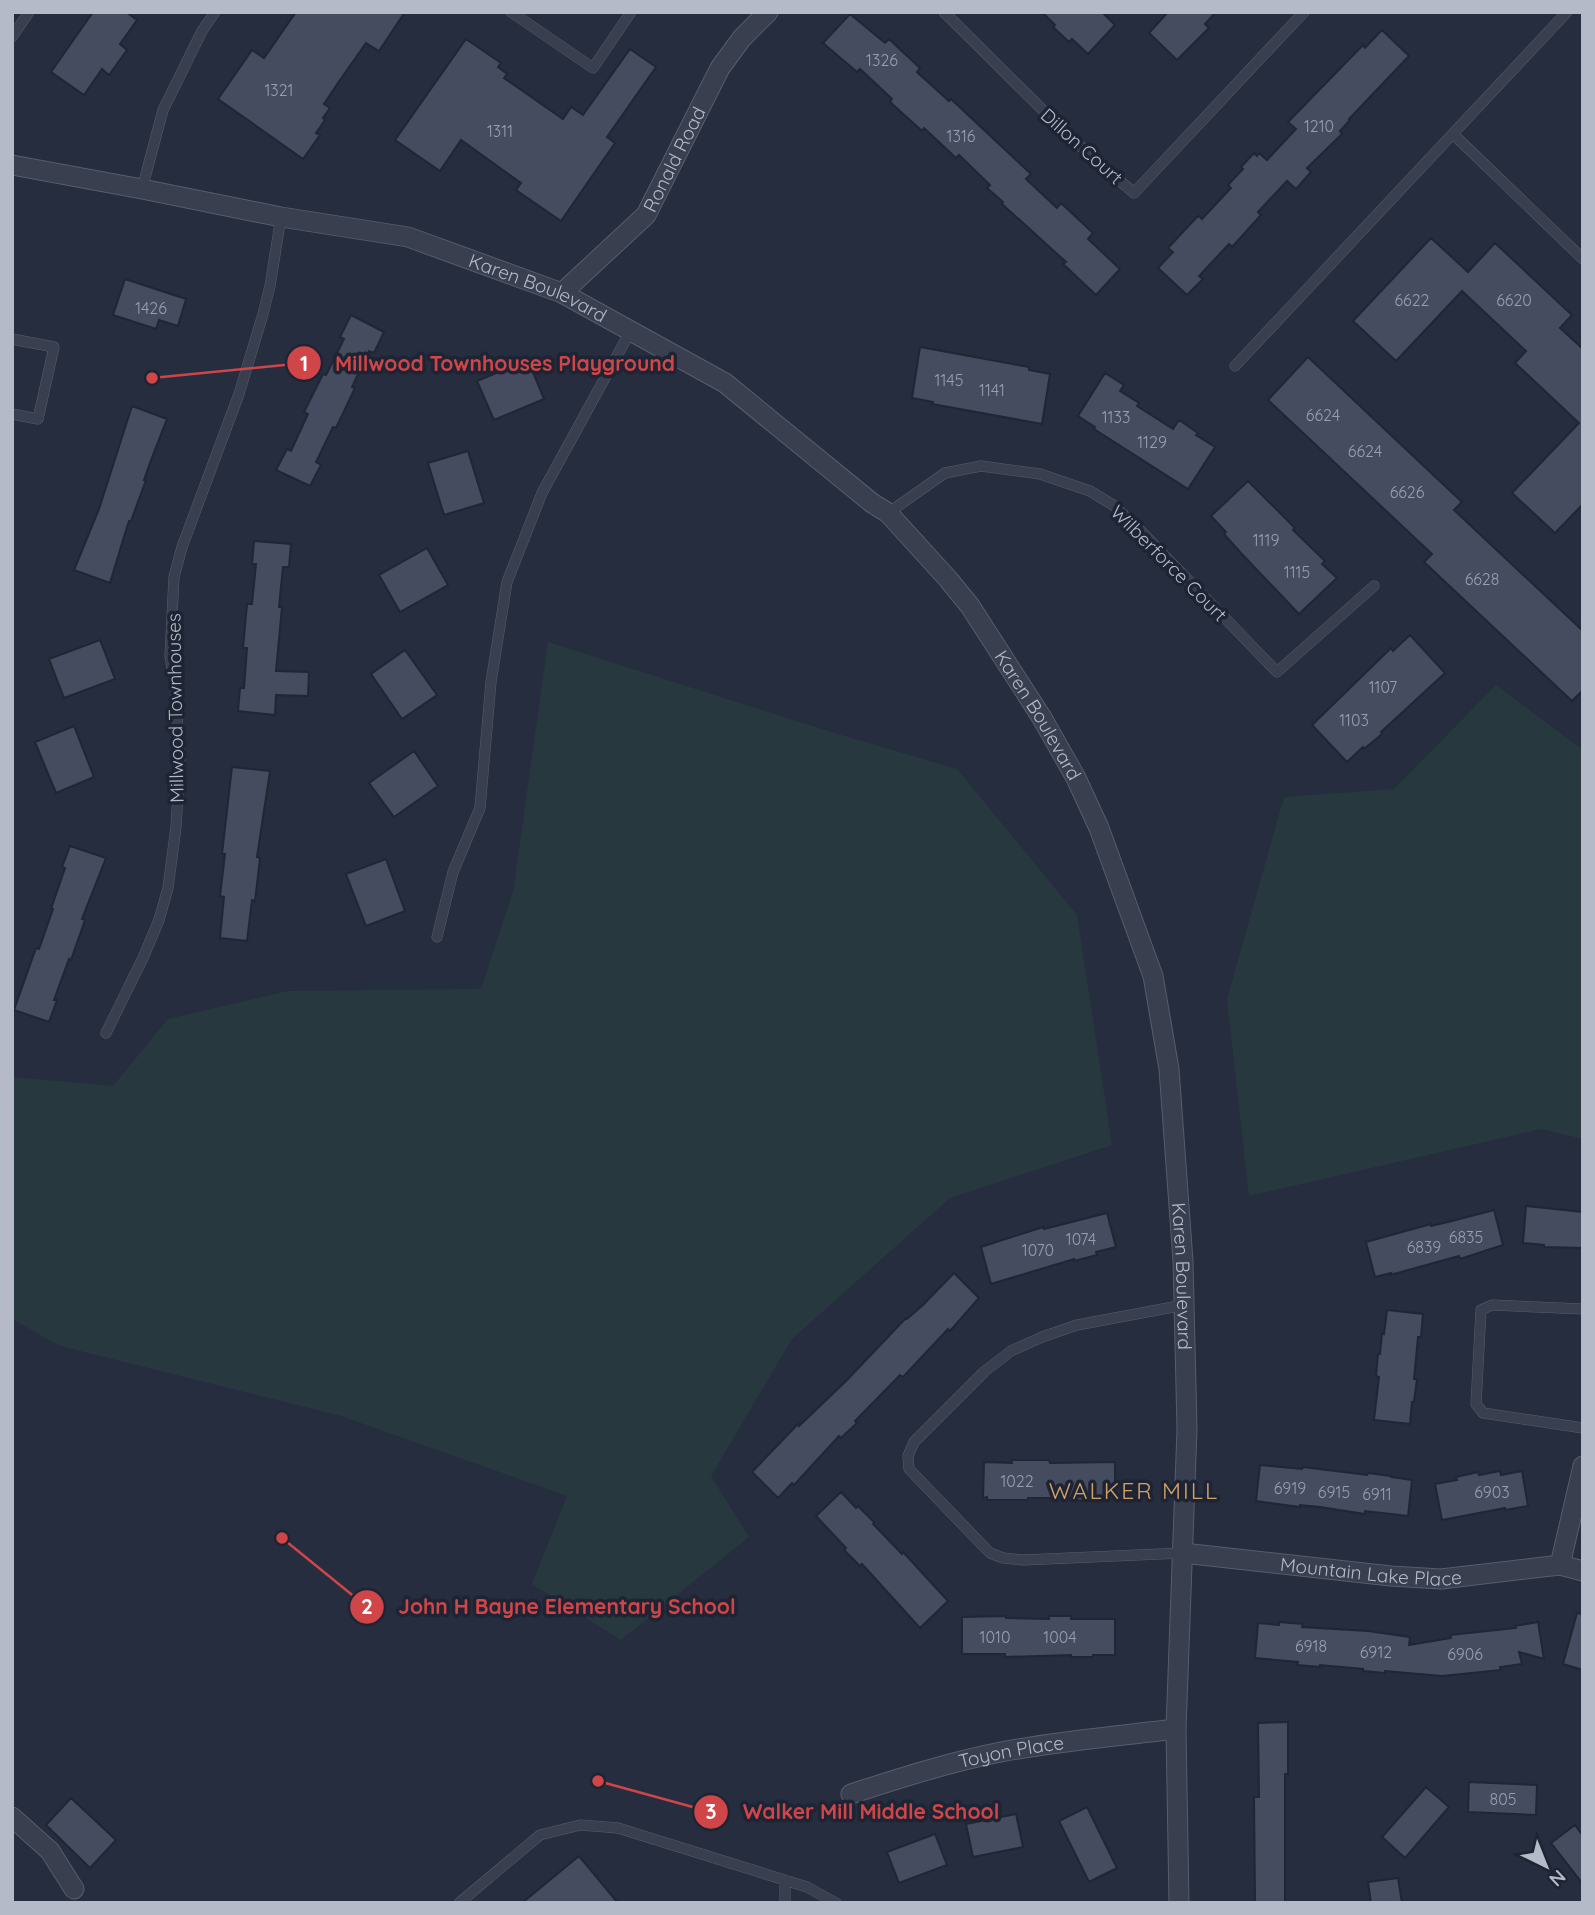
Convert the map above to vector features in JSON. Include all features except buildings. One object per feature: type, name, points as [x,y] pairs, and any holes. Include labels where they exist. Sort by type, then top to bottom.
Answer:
[{"type":"street","name":"Ronald Road","points":[[562,293],[646,215],[720,68],[742,38],[768,12]]},
{"type":"street","name":"Karen Boulevard","points":[[12,165],[281,217],[408,237],[562,293],[726,383],[872,503],[888,513],[970,606],[1042,718],[1076,778],[1099,828],[1153,976],[1170,1069],[1183,1261],[1187,1429],[1176,1728],[1179,1903]]},
{"type":"street","points":[[1559,1565],[1583,1466]]},
{"type":"street","name":"Mountain Lake Place","points":[[1183,1553],[1441,1579],[1559,1565],[1583,1571]]},
{"type":"street","name":"Toyon Place","points":[[851,1794],[916,1773],[1001,1752],[1176,1728]]},
{"type":"street","points":[[12,1817],[50,1851],[74,1889]]},
{"type":"lane","points":[[12,37],[29,12]]},
{"type":"lane","points":[[142,189],[163,110],[202,31],[215,12]]},
{"type":"lane","points":[[511,12],[593,68],[631,12]]},
{"type":"lane","name":"Dillon Court","points":[[944,12],[1072,139],[1134,193],[1304,12]]},
{"type":"lane","points":[[1235,366],[1567,12]]},
{"type":"lane","points":[[1453,134],[1583,259]]},
{"type":"lane","name":"Millwood Townhouses","points":[[106,1033],[154,933],[168,888],[176,827],[180,760],[175,685],[170,656],[174,577],[182,547],[239,394],[263,314],[281,217]]},
{"type":"lane","points":[[437,937],[453,872],[480,808],[491,682],[507,582],[542,493],[630,332]]},
{"type":"lane","points":[[12,339],[54,347],[38,419],[12,414]]},
{"type":"lane","name":"Wilberforce Court","points":[[888,513],[946,473],[981,467],[1040,474],[1090,491],[1113,505],[1138,528],[1277,672],[1374,586]]},
{"type":"lane","points":[[1183,1553],[1023,1560],[1003,1558],[990,1553],[909,1469],[908,1456],[914,1442],[985,1371],[1011,1351],[1077,1325],[1184,1305]]},
{"type":"lane","points":[[1583,1309],[1492,1305],[1481,1310],[1476,1404],[1483,1413],[1583,1427]]},
{"type":"lane","points":[[459,1903],[540,1835],[580,1825],[618,1828],[807,1887],[836,1903]]},
{"type":"lane","points":[[785,1880],[785,1903]]},
{"type":"shaded area","points":[[548,642],[957,769],[1077,915],[1112,1145],[950,1198],[792,1339],[711,1476],[749,1537],[621,1640],[532,1584],[567,1496],[341,1416],[60,1346],[12,1319],[12,1077],[113,1086],[168,1019],[288,991],[481,989],[513,892]]},
{"type":"shaded area","points":[[1496,685],[1583,750],[1583,1139],[1541,1129],[1249,1196],[1227,999],[1284,797],[1394,789]]},
{"type":"place","name":"Millwood Townhouses Playground","points":[[152,378]]},
{"type":"place","name":"John H Bayne Elementary School","points":[[282,1538]]},
{"type":"place","name":"Walker Mill Middle School","points":[[598,1781]]},
{"type":"district","name":"WALKER MILL","points":[[1134,1491]]}]
